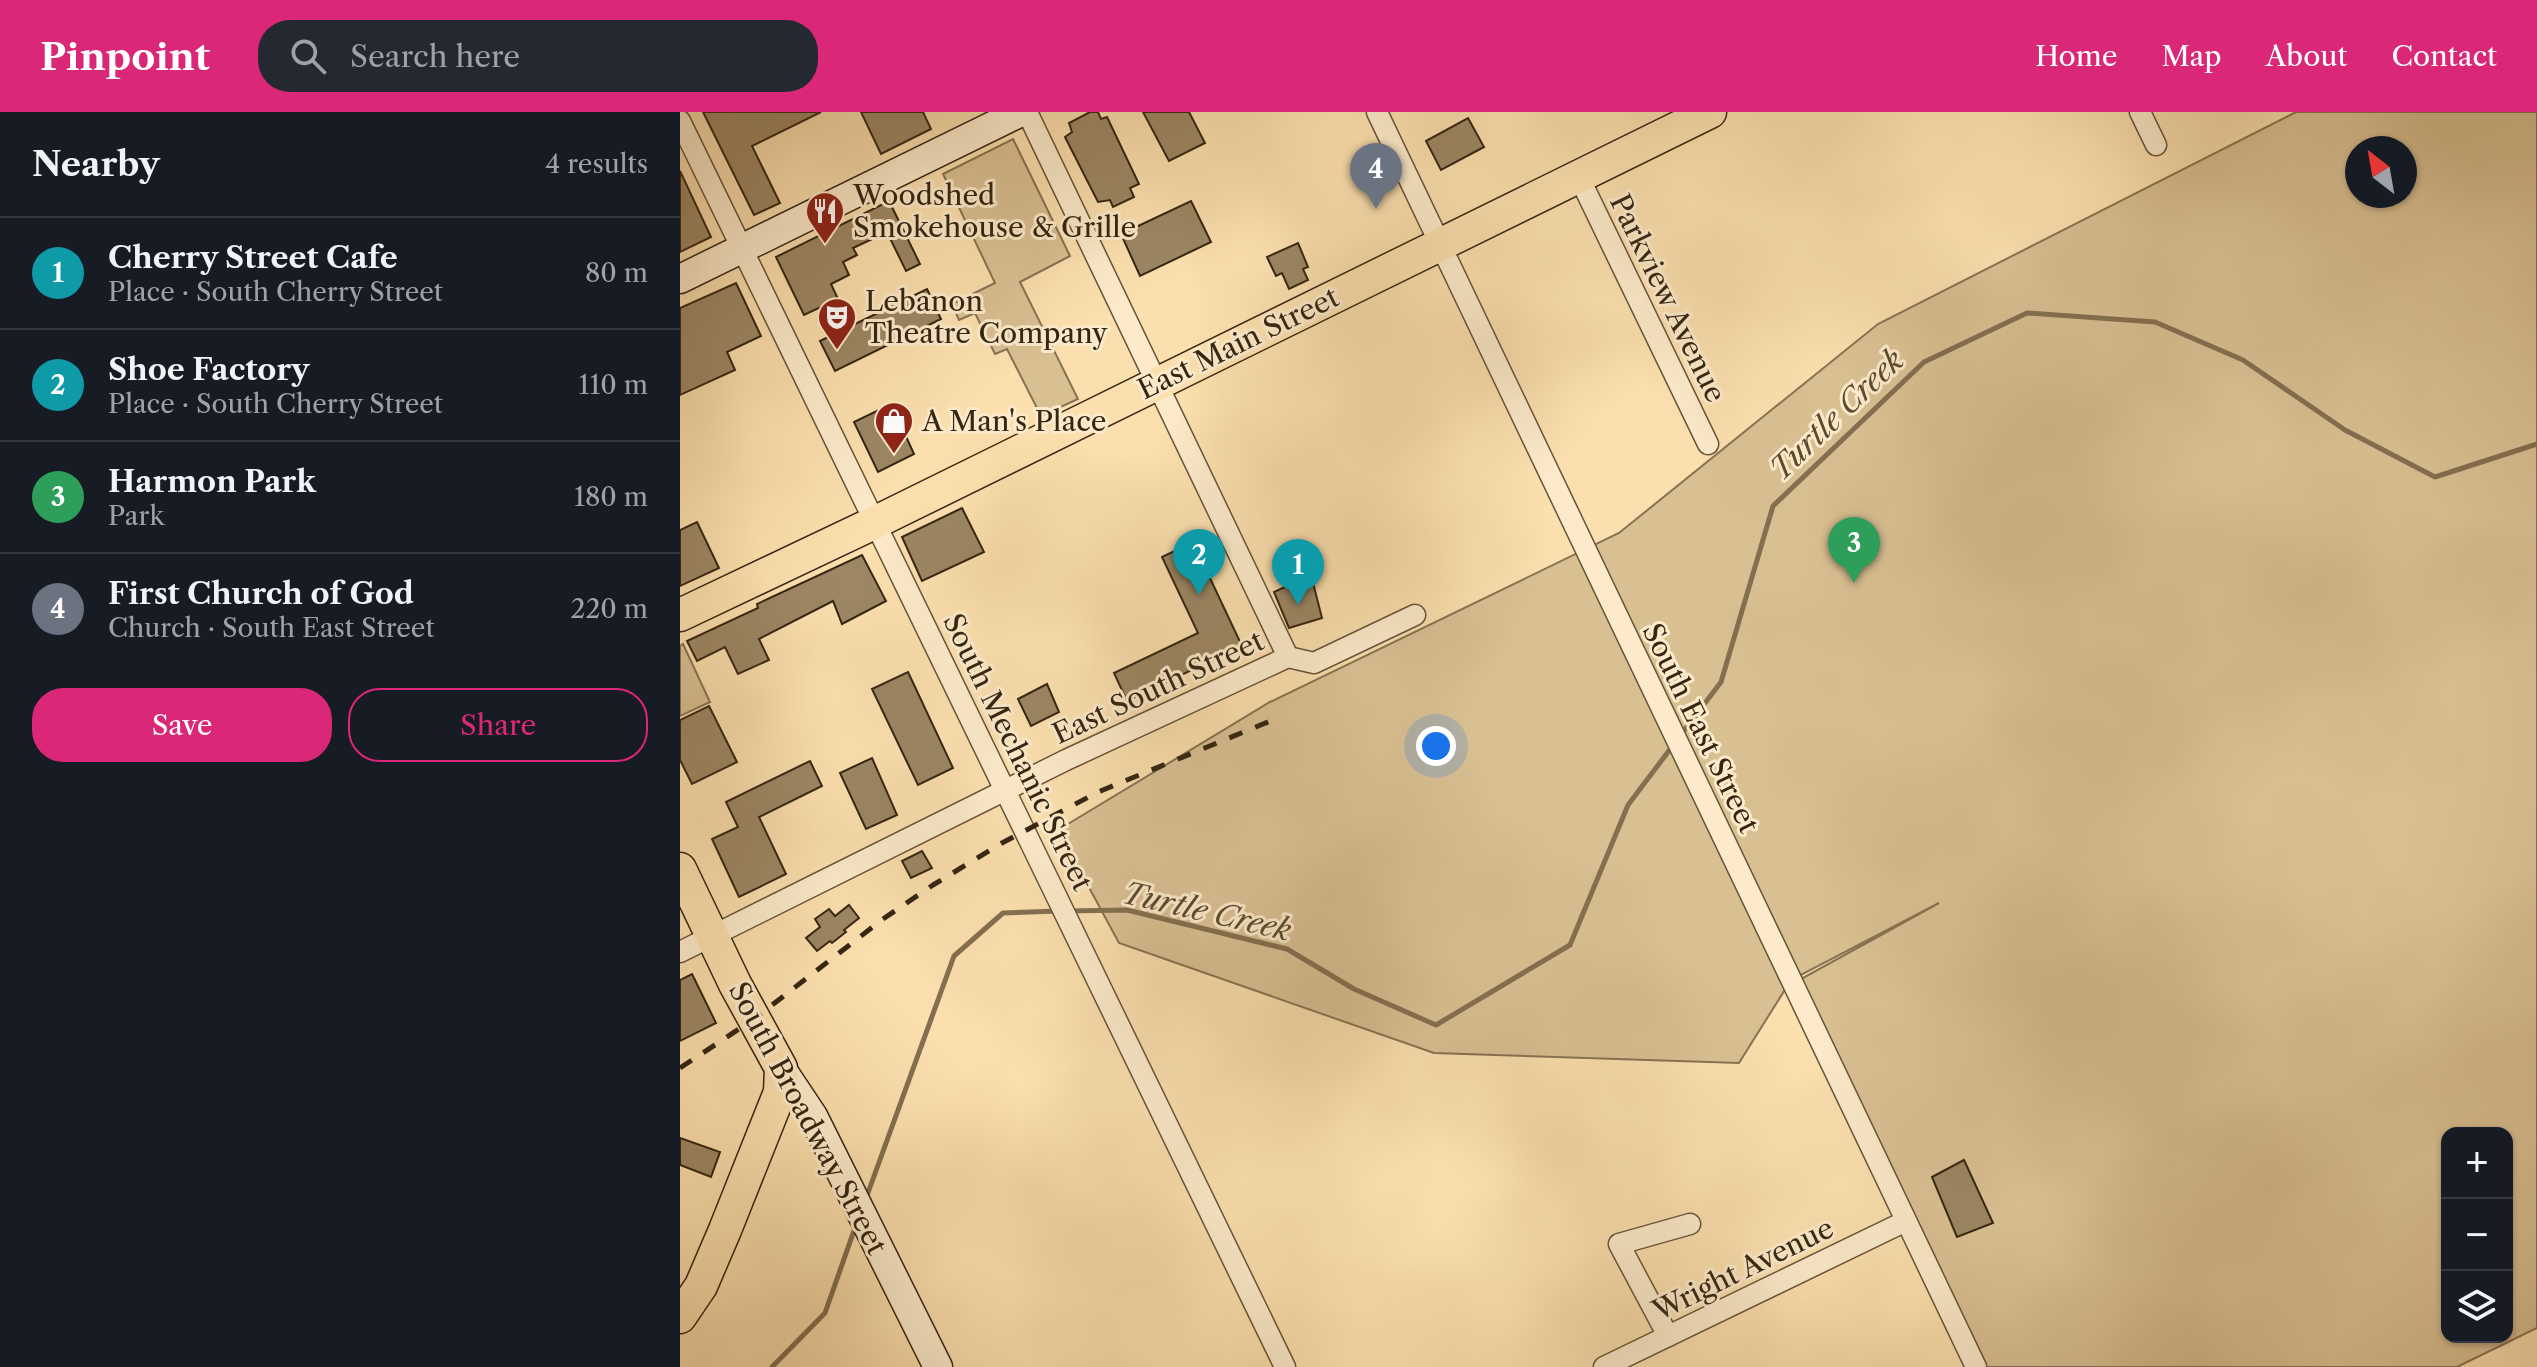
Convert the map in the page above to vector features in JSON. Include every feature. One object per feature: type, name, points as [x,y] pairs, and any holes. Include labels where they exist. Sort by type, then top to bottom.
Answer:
[{"type":"main road","name":"East Main Street","points":[[680,615],[876,522],[1710,112]]},
{"type":"main road","name":"South Broadway Street","points":[[680,869],[781,1068]]},
{"type":"main road","points":[[680,1317],[701,1286],[725,1230],[780,1092],[781,1068]]},
{"type":"street","points":[[680,279],[1024,112],[1288,657]]},
{"type":"street","name":"South East Street","points":[[1377,112],[1976,1367]]},
{"type":"street","points":[[2140,112],[2156,145]]},
{"type":"street","name":"South Mechanic Street","points":[[680,121],[1285,1367]]},
{"type":"street","name":"Parkview Avenue","points":[[1578,175],[1708,444]]},
{"type":"street","name":"East South Street","points":[[680,952],[1005,790],[1288,657],[1314,663],[1415,615]]},
{"type":"street","name":"South Broadway Street","points":[[781,1068],[813,1116],[938,1367]]},
{"type":"street","points":[[762,1136],[778,1118],[790,1113],[813,1116]]},
{"type":"street","name":"Wright Avenue","points":[[1604,1367],[1906,1221]]},
{"type":"street","points":[[1668,1336],[1619,1244],[1690,1224]]},
{"type":"shaded area","points":[[2296,112],[2537,112],[2537,1328],[2513,1340],[2513,1127],[2441,1127],[2441,1343],[2506,1343],[2457,1367],[1976,1367],[1792,984],[1939,903],[1791,980],[1739,1063],[1434,1053],[1119,943],[1058,830],[1270,702],[1619,533],[1878,324]]},
{"type":"shaded area","points":[[1013,139],[1070,256],[1020,282],[1078,399],[1041,416],[1007,349],[995,354],[975,313],[959,320],[952,304],[995,283],[943,174]]},
{"type":"shaded area","points":[[683,644],[710,702],[680,716],[680,646]]},
{"type":"building","points":[[703,112],[821,112],[752,146],[780,203],[754,215]]},
{"type":"building","points":[[861,112],[923,112],[931,129],[881,154]]},
{"type":"building","points":[[1090,112],[1098,112],[1101,119],[1107,117],[1139,184],[1130,188],[1134,197],[1113,207],[1110,200],[1098,202],[1065,137],[1072,132],[1069,123]]},
{"type":"building","points":[[1143,112],[1189,112],[1205,143],[1169,161]]},
{"type":"building","points":[[1468,118],[1484,147],[1441,170],[1426,141]]},
{"type":"building","points":[[680,171],[711,237],[680,252]]},
{"type":"building","points":[[889,201],[920,264],[906,271],[887,232],[853,248],[857,255],[843,262],[849,275],[831,284],[838,299],[804,315],[776,257]]},
{"type":"building","points":[[1191,201],[1211,242],[1140,276],[1121,234]]},
{"type":"building","points":[[1298,243],[1308,267],[1303,269],[1308,280],[1289,289],[1282,273],[1276,276],[1267,257]]},
{"type":"building","points":[[736,283],[761,336],[727,352],[735,370],[680,395],[680,308]]},
{"type":"building","points":[[927,289],[941,319],[835,371],[820,341]]},
{"type":"building","points":[[885,407],[899,435],[904,432],[914,454],[878,472],[854,422]]},
{"type":"building","points":[[962,508],[984,552],[922,581],[902,537]]},
{"type":"building","points":[[697,522],[719,568],[680,586],[680,530]]},
{"type":"building","points":[[1193,542],[1242,646],[1127,701],[1114,673],[1198,633],[1162,557]]},
{"type":"building","points":[[862,555],[886,601],[842,624],[833,601],[759,639],[769,660],[738,674],[725,647],[697,661],[687,641]]},
{"type":"building","points":[[1311,575],[1322,618],[1289,628],[1274,592]]},
{"type":"building","points":[[908,672],[953,768],[918,785],[872,689]]},
{"type":"building","points":[[1047,684],[1059,712],[1031,726],[1018,699]]},
{"type":"building","points":[[709,706],[737,762],[692,784],[680,760],[680,720]]},
{"type":"building","points":[[872,758],[897,815],[866,829],[840,773]]},
{"type":"building","points":[[810,761],[822,786],[759,817],[786,874],[739,897],[712,839],[738,827],[726,802]]},
{"type":"building","points":[[922,851],[932,868],[911,878],[902,861]]},
{"type":"building","points":[[849,905],[859,918],[832,943],[830,941],[817,951],[806,938],[820,927],[815,919],[829,909],[835,916]]},
{"type":"building","points":[[692,974],[716,1023],[680,1041],[680,980]]},
{"type":"building","points":[[680,1138],[720,1152],[711,1177],[680,1165]]},
{"type":"building","points":[[1964,1160],[1993,1223],[1957,1237],[1932,1177]]},
{"type":"waterway","name":"Turtle Creek","points":[[1680,736],[1721,682],[1773,506],[1924,362],[2027,313],[2155,322],[2243,360],[2345,430],[2435,477],[2537,444]]},
{"type":"waterway","name":"Turtle Creek","points":[[1069,911],[1127,910],[1287,949],[1354,989],[1436,1025],[1570,945],[1628,805],[1674,744]]},
{"type":"waterway","name":"Turtle Creek","points":[[865,1201],[954,956],[1003,913],[1059,911]]},
{"type":"waterway","name":"Turtle Creek","points":[[772,1367],[825,1313],[856,1225]]},
{"type":"railway","points":[[680,1068],[754,1019],[883,919],[1002,843],[1098,792],[1280,717]]},
{"type":"place","name":"First Church of God","points":[[1376,209]]},
{"type":"place","name":"Woodshed Smokehouse & Grille","points":[[825,245]]},
{"type":"place","name":"Lebanon Theatre Company","points":[[837,351]]},
{"type":"place","name":"A Man's Place","points":[[894,455]]},
{"type":"place","name":"Harmon Park","points":[[1854,583]]},
{"type":"place","name":"Shoe Factory","points":[[1199,595]]},
{"type":"place","name":"Cherry Street Cafe","points":[[1298,605]]}]
